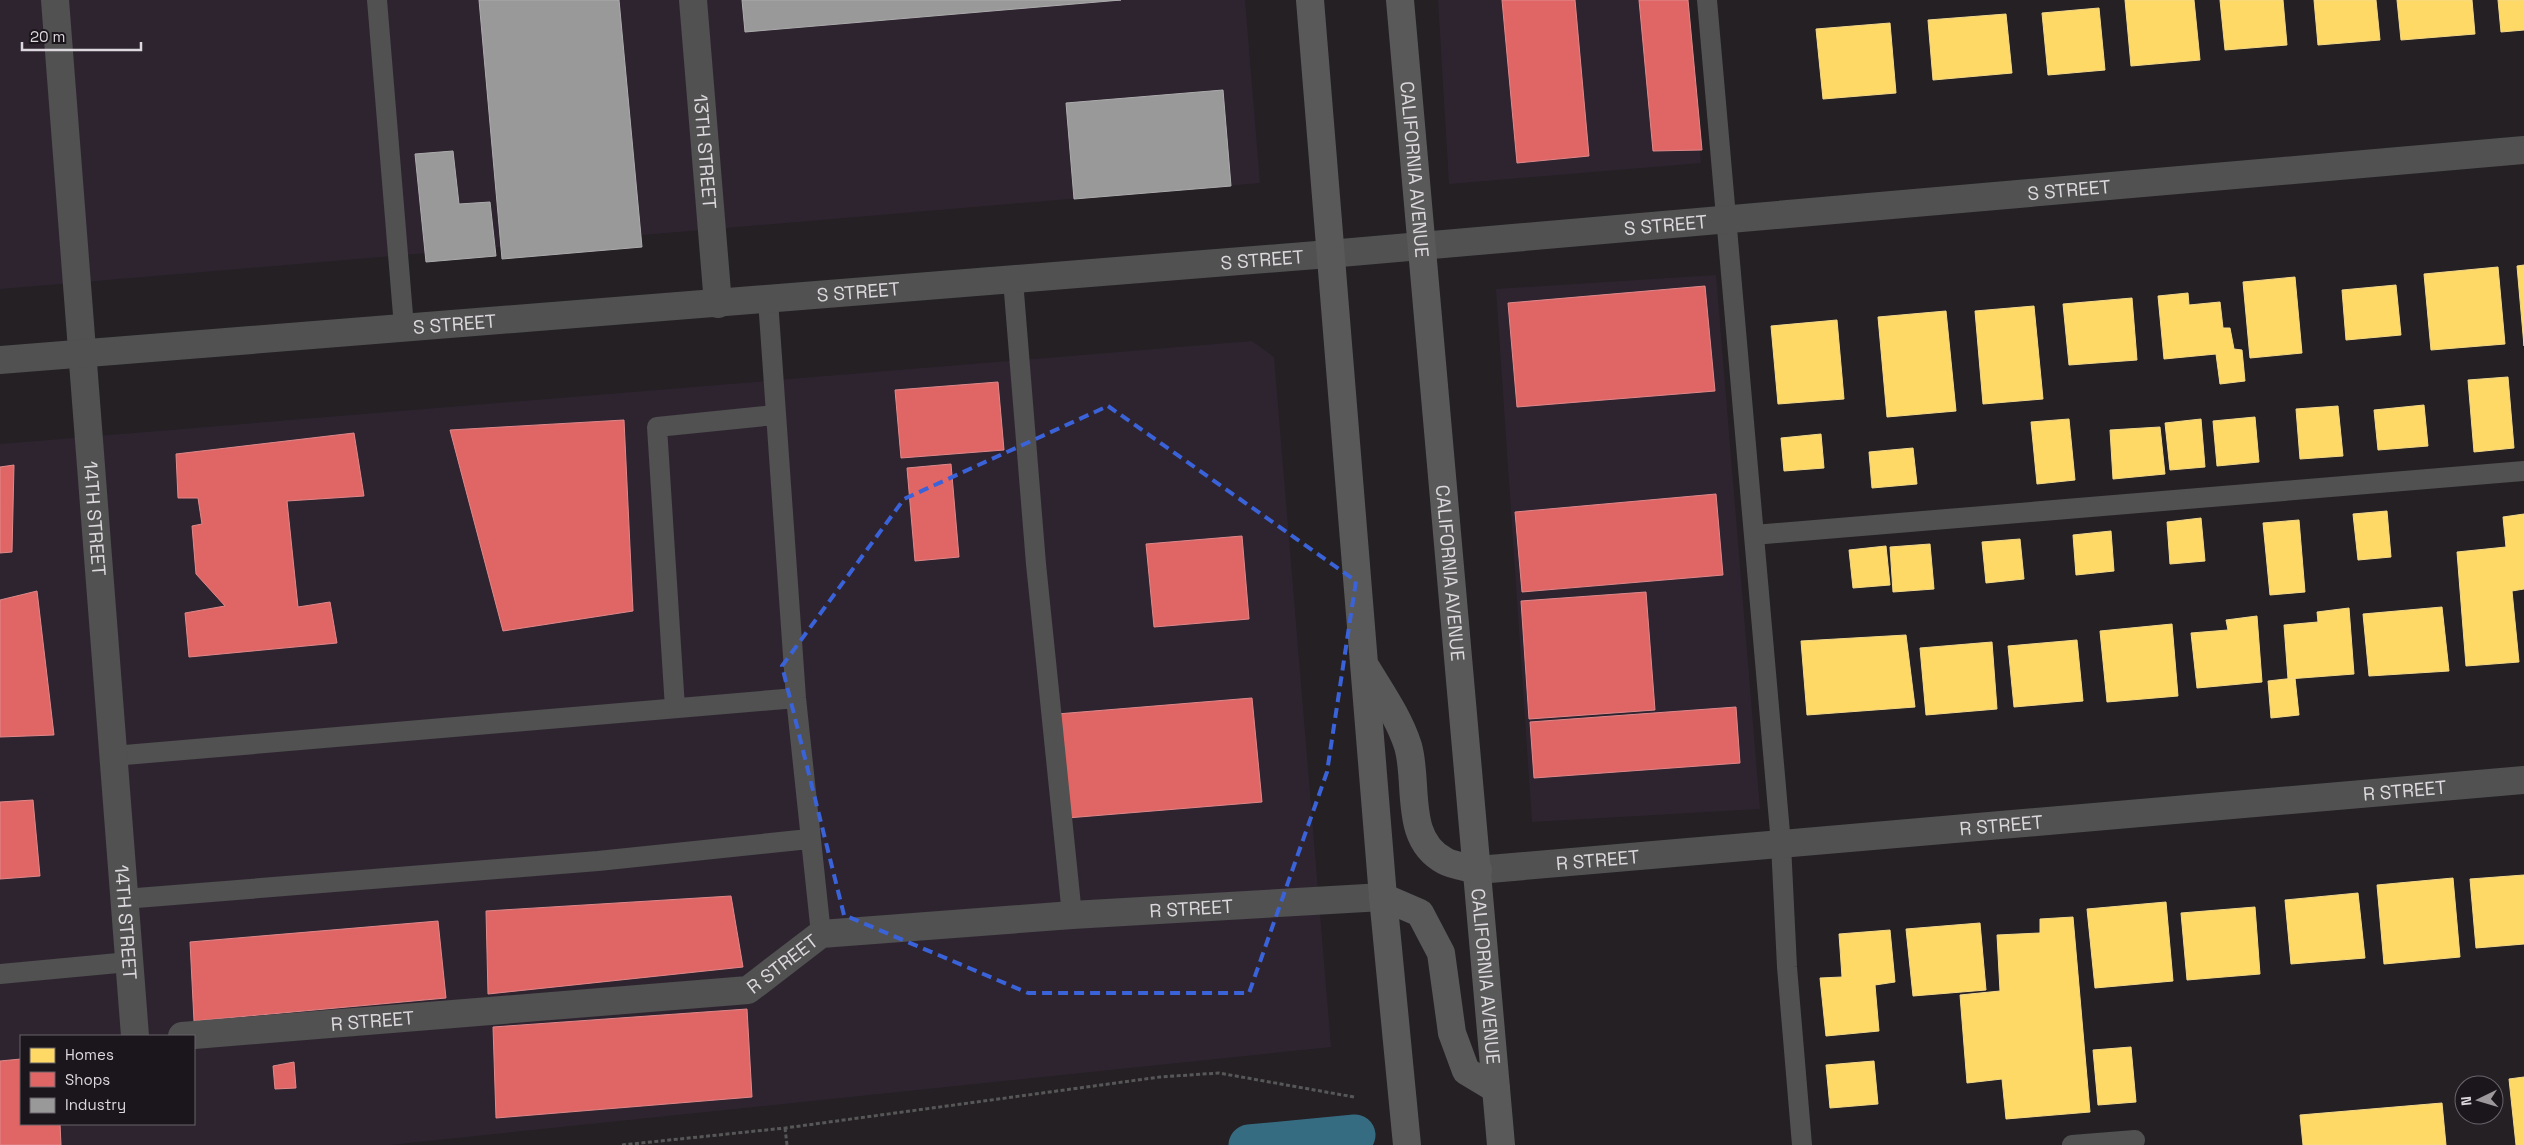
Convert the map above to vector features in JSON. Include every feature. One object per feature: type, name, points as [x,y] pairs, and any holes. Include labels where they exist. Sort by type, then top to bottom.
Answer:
[{"type":"main road","points":[[1310,0],[1329,254],[1383,897],[1407,1145]]},
{"type":"main road","name":"CALIFORNIA AVENUE","points":[[1400,0],[1420,244],[1478,870],[1501,1145]]},
{"type":"main road","points":[[1365,666],[1392,708],[1408,747],[1415,810],[1423,842],[1444,861],[1478,870]]},
{"type":"main road","points":[[1383,897],[1420,913],[1441,953],[1452,1033],[1466,1071],[1496,1089]]},
{"type":"street","name":"14TH STREET","points":[[55,0],[135,1035]]},
{"type":"street","name":"13TH STREET","points":[[693,0],[718,304]]},
{"type":"street","name":"S STREET","points":[[0,360],[1329,254],[1420,244],[2524,150]]},
{"type":"street","name":"R STREET","points":[[1478,870],[2524,780]]},
{"type":"street","name":"R STREET","points":[[194,1035],[748,990],[821,934],[1072,915],[1383,897]]},
{"type":"lane","points":[[377,0],[404,327]]},
{"type":"lane","points":[[1707,0],[1781,844],[1787,967],[1802,1145]]},
{"type":"lane","points":[[1013,280],[1036,564],[1072,915]]},
{"type":"lane","points":[[768,300],[796,698],[809,839],[821,934]]},
{"type":"lane","points":[[675,708],[657,427],[775,415]]},
{"type":"lane","points":[[1754,535],[2524,471]]},
{"type":"lane","points":[[113,756],[796,698]]},
{"type":"lane","points":[[124,899],[598,860],[809,839]]},
{"type":"lane","points":[[0,974],[129,962]]},
{"type":"lane","points":[[2072,1145],[2135,1140]]},
{"type":"path","points":[[622,1145],[785,1128],[1160,1076],[1219,1073],[1354,1097]]},
{"type":"path","points":[[785,1128],[787,1145]]},
{"type":"highlighted area","points":[[1108,406],[1356,581],[1327,772],[1249,993],[1028,993],[844,915],[782,666],[904,499]]},
{"type":"shaded area","points":[[0,0],[1245,0],[1260,183],[0,289]]},
{"type":"shaded area","points":[[1438,0],[1686,0],[1701,163],[1449,184]]},
{"type":"shaded area","points":[[1716,275],[1760,809],[1532,822],[1496,289]]},
{"type":"shaded area","points":[[1252,341],[1274,357],[1331,1047],[389,1145],[0,1145],[0,444]]},
{"type":"building: Homes","points":[[2125,0],[2194,0],[2200,60],[2131,66]]},
{"type":"building: Homes","points":[[2220,0],[2283,0],[2287,45],[2225,50]]},
{"type":"building: Homes","points":[[2314,0],[2376,0],[2380,40],[2318,45]]},
{"type":"building: Homes","points":[[2397,0],[2472,0],[2475,34],[2401,40]]},
{"type":"building: Homes","points":[[2498,0],[2524,0],[2524,30],[2501,32]]},
{"type":"building: Homes","points":[[2099,8],[2105,70],[2048,75],[2042,13]]},
{"type":"building: Homes","points":[[2006,14],[2012,73],[1933,80],[1928,20]]},
{"type":"building: Homes","points":[[1890,23],[1896,93],[1823,99],[1816,29]]},
{"type":"building: Homes","points":[[2524,265],[2524,346],[2517,266]]},
{"type":"building: Homes","points":[[2498,267],[2505,344],[2431,350],[2424,274]]},
{"type":"building: Homes","points":[[2295,277],[2302,353],[2250,358],[2243,282]]},
{"type":"building: Homes","points":[[2396,285],[2401,335],[2346,340],[2342,290]]},
{"type":"building: Homes","points":[[2188,293],[2189,305],[2220,302],[2223,328],[2230,328],[2234,349],[2242,350],[2245,381],[2220,384],[2216,354],[2164,359],[2158,296]]},
{"type":"building: Homes","points":[[2132,298],[2137,360],[2069,365],[2063,304]]},
{"type":"building: Homes","points":[[2034,306],[2043,399],[1983,404],[1975,311]]},
{"type":"building: Homes","points":[[1946,311],[1956,411],[1887,417],[1878,317]]},
{"type":"building: Homes","points":[[1837,320],[1844,399],[1778,404],[1771,326]]},
{"type":"building: Homes","points":[[2508,377],[2514,448],[2474,452],[2468,380]]},
{"type":"building: Homes","points":[[2424,405],[2428,446],[2378,450],[2374,410]]},
{"type":"building: Homes","points":[[2338,406],[2343,456],[2300,459],[2296,409]]},
{"type":"building: Homes","points":[[2255,417],[2259,462],[2217,466],[2213,421]]},
{"type":"building: Homes","points":[[2069,419],[2075,480],[2037,484],[2031,422]]},
{"type":"building: Homes","points":[[2201,419],[2205,467],[2170,470],[2165,423]]},
{"type":"building: Homes","points":[[2160,427],[2165,474],[2113,479],[2110,430]]},
{"type":"building: Homes","points":[[1821,434],[1824,468],[1784,471],[1781,438]]},
{"type":"building: Homes","points":[[1913,448],[1917,484],[1872,488],[1869,452]]},
{"type":"building: Homes","points":[[2387,511],[2391,557],[2358,560],[2353,514]]},
{"type":"building: Homes","points":[[2524,514],[2524,589],[2512,591],[2519,662],[2466,666],[2457,552],[2506,547],[2503,517]]},
{"type":"building: Homes","points":[[2201,518],[2205,561],[2170,564],[2167,522]]},
{"type":"building: Homes","points":[[2299,520],[2305,592],[2270,595],[2263,523]]},
{"type":"building: Homes","points":[[2111,531],[2114,571],[2076,575],[2073,535]]},
{"type":"building: Homes","points":[[2020,539],[2024,579],[1986,583],[1982,542]]},
{"type":"building: Homes","points":[[1930,544],[1934,589],[1893,592],[1890,547]]},
{"type":"building: Homes","points":[[1886,546],[1890,585],[1853,588],[1849,550]]},
{"type":"building: Homes","points":[[2442,607],[2449,671],[2369,676],[2363,614]]},
{"type":"building: Homes","points":[[2349,608],[2354,674],[2288,679],[2284,625],[2318,622],[2317,612]]},
{"type":"building: Homes","points":[[2257,616],[2262,682],[2197,688],[2191,633],[2228,630],[2226,620]]},
{"type":"building: Homes","points":[[2172,624],[2178,696],[2107,702],[2100,631]]},
{"type":"building: Homes","points":[[1906,635],[1915,707],[1807,715],[1801,641]]},
{"type":"building: Homes","points":[[2077,640],[2083,701],[2014,707],[2008,646]]},
{"type":"building: Homes","points":[[1992,642],[1997,709],[1926,715],[1920,648]]},
{"type":"building: Homes","points":[[2295,678],[2299,715],[2271,718],[2268,681]]},
{"type":"building: Homes","points":[[2524,875],[2524,944],[2476,948],[2470,879]]},
{"type":"building: Homes","points":[[2453,878],[2460,957],[2384,964],[2377,885]]},
{"type":"building: Homes","points":[[2358,893],[2365,958],[2291,964],[2285,900]]},
{"type":"building: Homes","points":[[2166,902],[2173,981],[2095,988],[2087,909]]},
{"type":"building: Homes","points":[[2255,907],[2260,974],[2187,980],[2181,913]]},
{"type":"building: Homes","points":[[2073,917],[2090,1112],[2006,1119],[2002,1079],[1967,1083],[1960,995],[2000,991],[1997,935],[2040,933],[2040,919]]},
{"type":"building: Homes","points":[[1980,923],[1986,990],[1913,996],[1906,929]]},
{"type":"building: Homes","points":[[1890,930],[1895,982],[1875,985],[1879,1031],[1826,1036],[1820,978],[1842,977],[1839,934]]},
{"type":"building: Homes","points":[[2131,1047],[2136,1102],[2098,1105],[2093,1050]]},
{"type":"building: Homes","points":[[1874,1061],[1878,1104],[1830,1108],[1826,1065]]},
{"type":"building: Homes","points":[[2524,1077],[2524,1145],[2516,1145],[2509,1079]]},
{"type":"building: Homes","points":[[2442,1103],[2446,1145],[2303,1145],[2300,1115]]},
{"type":"building: Shops","points":[[1502,0],[1575,0],[1589,156],[1517,163]]},
{"type":"building: Shops","points":[[1639,0],[1688,0],[1702,150],[1653,151]]},
{"type":"building: Shops","points":[[1705,286],[1715,391],[1517,407],[1508,303]]},
{"type":"building: Shops","points":[[998,382],[1004,450],[901,458],[895,390]]},
{"type":"building: Shops","points":[[624,420],[633,611],[503,631],[450,430]]},
{"type":"building: Shops","points":[[354,433],[364,496],[287,501],[298,607],[330,602],[337,643],[189,657],[185,613],[225,606],[196,574],[192,526],[202,524],[198,498],[178,498],[176,454]]},
{"type":"building: Shops","points":[[951,464],[959,557],[915,561],[907,468]]},
{"type":"building: Shops","points":[[14,465],[12,552],[0,553],[0,467]]},
{"type":"building: Shops","points":[[1716,494],[1723,575],[1522,592],[1515,512]]},
{"type":"building: Shops","points":[[1242,536],[1249,619],[1154,627],[1146,544]]},
{"type":"building: Shops","points":[[37,591],[54,735],[0,737],[0,600]]},
{"type":"building: Shops","points":[[1646,592],[1655,710],[1529,719],[1521,601]]},
{"type":"building: Shops","points":[[1252,698],[1262,802],[1067,818],[1057,714]]},
{"type":"building: Shops","points":[[1736,707],[1740,763],[1534,778],[1530,722]]},
{"type":"building: Shops","points":[[33,800],[40,876],[0,879],[0,802]]},
{"type":"building: Shops","points":[[731,896],[743,967],[488,994],[486,911]]},
{"type":"building: Shops","points":[[438,921],[446,998],[194,1021],[190,942]]},
{"type":"building: Shops","points":[[747,1009],[752,1097],[496,1118],[493,1027]]},
{"type":"building: Shops","points":[[20,1059],[20,1125],[60,1125],[61,1145],[0,1145],[0,1061]]},
{"type":"building: Shops","points":[[294,1062],[296,1088],[275,1089],[273,1066]]},
{"type":"building: Industry","points":[[479,0],[619,0],[642,247],[502,259]]},
{"type":"building: Industry","points":[[742,0],[1121,0],[745,32]]},
{"type":"building: Industry","points":[[1223,90],[1231,186],[1074,199],[1066,103]]},
{"type":"building: Industry","points":[[453,151],[459,204],[490,202],[496,256],[426,262],[415,154]]},
{"type":"waterway","points":[[1249,1145],[1355,1135]]}]
